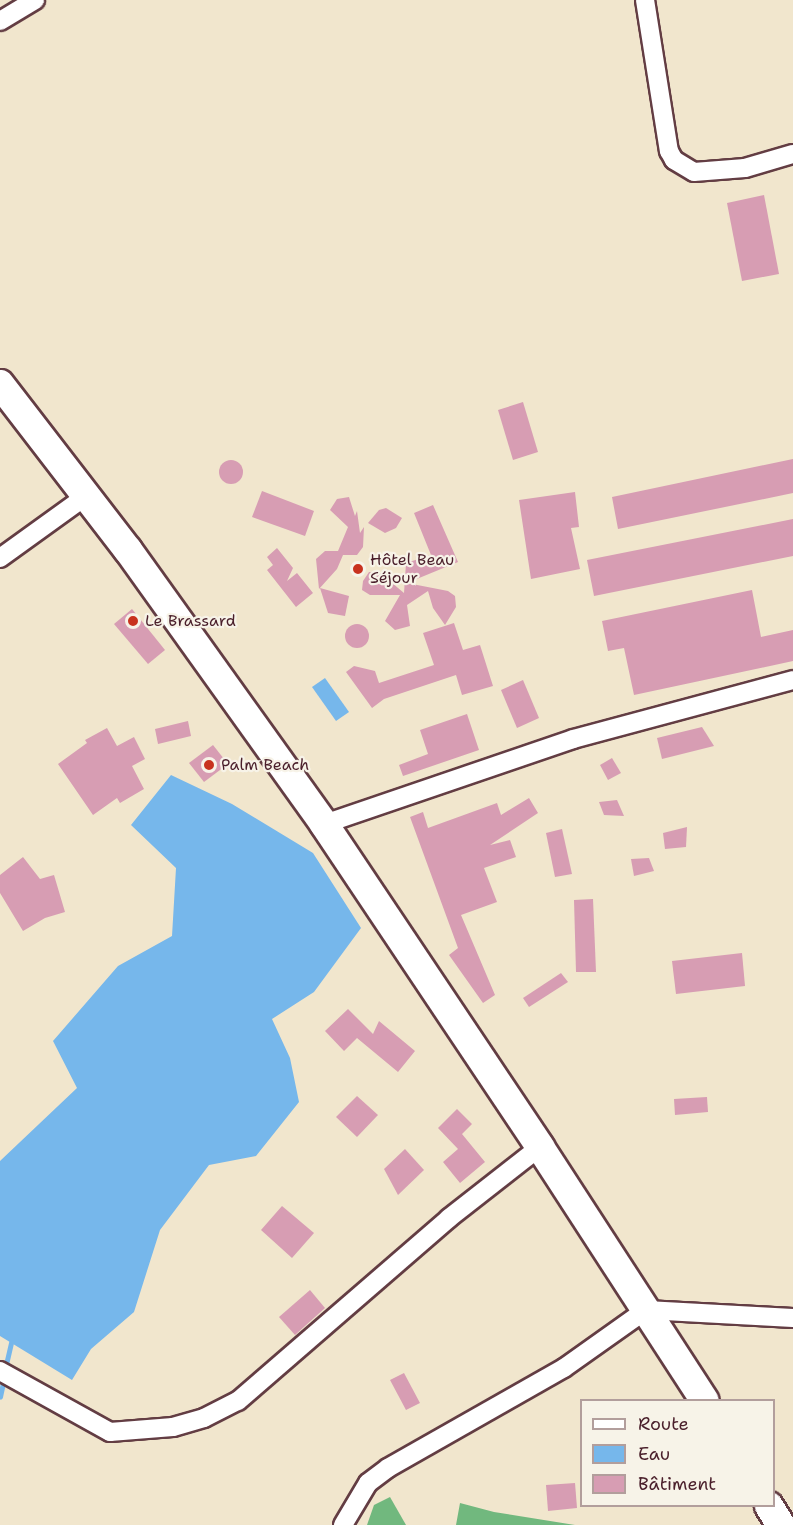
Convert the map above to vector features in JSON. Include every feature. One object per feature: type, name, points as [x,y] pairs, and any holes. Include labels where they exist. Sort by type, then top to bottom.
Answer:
[{"type":"main road","points":[[0,384],[86,496],[324,824],[540,1147],[703,1399]]},
{"type":"main road","points":[[770,1507],[781,1525]]},
{"type":"street","points":[[0,21],[35,0]]},
{"type":"street","points":[[645,0],[669,152],[674,160],[694,172],[745,168],[793,154]]},
{"type":"street","points":[[0,558],[86,496]]},
{"type":"street","points":[[324,824],[573,739],[793,680]]},
{"type":"street","points":[[0,1371],[110,1432],[173,1427],[204,1418],[238,1401],[449,1218],[540,1147]]},
{"type":"street","points":[[343,1525],[368,1483],[388,1468],[564,1368],[646,1310],[793,1318]]},
{"type":"green space","points":[[390,1497],[406,1525],[367,1525],[374,1505]]},
{"type":"green space","points":[[460,1503],[494,1512],[575,1525],[456,1525]]},
{"type":"water","points":[[325,678],[349,712],[336,721],[312,687]]},
{"type":"water","points":[[171,775],[232,804],[313,853],[361,928],[314,992],[272,1019],[290,1058],[299,1102],[256,1156],[209,1165],[160,1230],[134,1312],[91,1349],[72,1380],[0,1336],[0,1161],[77,1088],[53,1041],[118,966],[172,936],[176,868],[131,825]]},
{"type":"building","points":[[764,195],[779,274],[742,281],[727,203]]},
{"type":"building","points":[[523,402],[538,452],[513,460],[498,410]]},
{"type":"building","points":[[793,459],[793,493],[618,529],[612,497]]},
{"type":"building","points":[[226,460],[236,460],[243,467],[243,477],[236,484],[226,484],[219,477],[219,467]]},
{"type":"building","points":[[262,491],[314,511],[305,536],[252,517]]},
{"type":"building","points":[[575,492],[579,527],[571,528],[580,569],[531,579],[519,500]]},
{"type":"building","points":[[349,497],[355,516],[357,511],[360,533],[364,527],[363,547],[357,555],[343,555],[337,569],[319,589],[316,559],[325,551],[338,551],[348,527],[330,510],[337,499]]},
{"type":"building","points":[[433,505],[458,562],[407,583],[448,591],[455,596],[456,607],[445,625],[433,608],[428,591],[407,605],[410,626],[395,630],[385,621],[400,595],[370,595],[362,590],[363,581],[369,572],[379,572],[404,593],[406,563],[431,555],[414,513]]},
{"type":"building","points":[[386,508],[402,518],[396,528],[385,533],[368,523],[379,510]]},
{"type":"building","points":[[793,519],[793,556],[594,596],[587,560]]},
{"type":"building","points":[[277,548],[293,568],[287,581],[297,573],[313,593],[296,607],[267,570],[273,565],[267,557]]},
{"type":"building","points":[[320,588],[349,596],[345,616],[328,613]]},
{"type":"building","points":[[752,590],[761,637],[793,630],[793,661],[634,695],[624,648],[608,651],[602,621]]},
{"type":"building","points":[[132,609],[165,650],[148,664],[114,624]]},
{"type":"building","points":[[454,623],[463,650],[480,645],[493,686],[462,695],[456,675],[384,699],[372,708],[346,672],[354,666],[375,671],[379,683],[434,665],[423,633]]},
{"type":"building","points":[[357,624],[365,628],[369,636],[365,644],[357,648],[349,644],[345,636],[349,628]]},
{"type":"building","points":[[523,680],[539,718],[517,728],[501,690]]},
{"type":"building","points":[[467,714],[479,750],[403,776],[399,765],[428,754],[420,730]]},
{"type":"building","points":[[188,721],[191,736],[158,744],[155,729]]},
{"type":"building","points":[[702,727],[714,746],[662,759],[657,738]]},
{"type":"building","points":[[107,728],[117,746],[134,737],[145,759],[132,766],[144,789],[120,803],[117,798],[93,815],[58,764],[87,743],[85,740]]},
{"type":"building","points":[[213,745],[228,764],[204,782],[189,763]]},
{"type":"building","points":[[612,758],[621,773],[608,780],[600,765]]},
{"type":"building","points":[[529,798],[538,813],[490,845],[510,840],[516,857],[484,868],[497,902],[461,915],[495,995],[483,1003],[449,955],[458,948],[410,817],[423,812],[428,828],[497,803],[501,815]]},
{"type":"building","points":[[617,800],[624,816],[604,815],[599,802]]},
{"type":"building","points":[[687,827],[686,847],[665,849],[663,833]]},
{"type":"building","points":[[562,829],[572,874],[555,877],[546,833]]},
{"type":"building","points":[[23,857],[40,879],[54,875],[65,912],[45,918],[23,931],[0,893],[0,875]]},
{"type":"building","points":[[649,858],[654,871],[634,876],[631,859]]},
{"type":"building","points":[[593,899],[596,972],[576,972],[574,900]]},
{"type":"building","points":[[742,953],[745,986],[676,994],[672,961]]},
{"type":"building","points":[[561,973],[568,982],[529,1007],[523,998]]},
{"type":"building","points":[[348,1009],[373,1034],[379,1021],[415,1051],[398,1072],[357,1038],[344,1051],[325,1031]]},
{"type":"building","points":[[357,1096],[378,1115],[357,1137],[336,1117]]},
{"type":"building","points":[[707,1097],[708,1112],[675,1115],[674,1099]]},
{"type":"building","points":[[457,1109],[472,1124],[462,1134],[485,1162],[460,1183],[443,1162],[458,1149],[438,1128]]},
{"type":"building","points":[[405,1149],[424,1170],[398,1195],[384,1169]]},
{"type":"building","points":[[282,1206],[314,1233],[292,1258],[261,1230]]},
{"type":"building","points":[[310,1290],[325,1308],[295,1335],[279,1317]]},
{"type":"building","points":[[404,1373],[420,1403],[406,1410],[390,1380]]},
{"type":"building","points":[[575,1483],[577,1508],[548,1511],[546,1485]]},
{"type":"waterway","points":[[5,1369],[11,1343]]},
{"type":"waterway","points":[[0,1397],[4,1378]]},
{"type":"place","name":"Hôtel Beau Séjour","points":[[358,569]]},
{"type":"place","name":"Le Brassard","points":[[133,621]]},
{"type":"place","name":"Palm Beach","points":[[209,765]]}]
